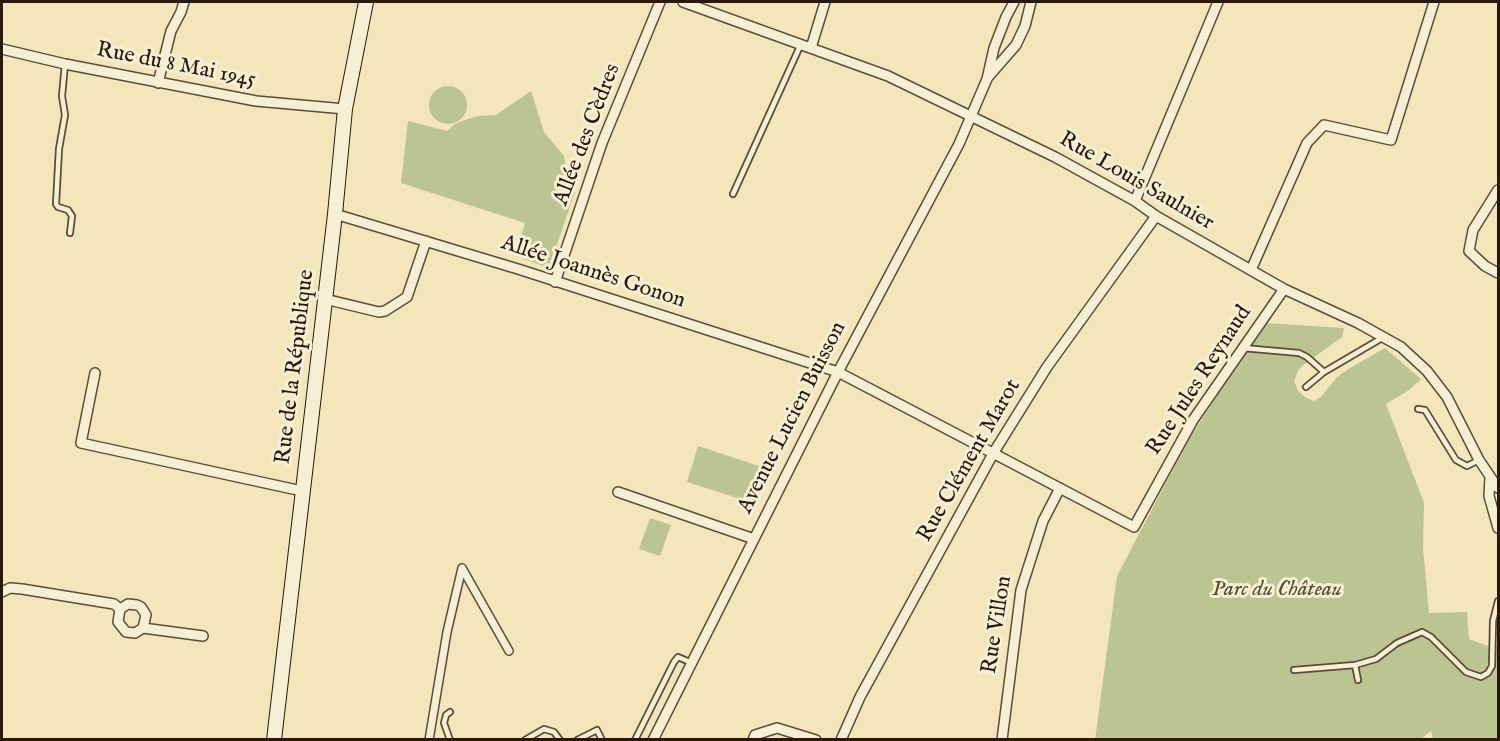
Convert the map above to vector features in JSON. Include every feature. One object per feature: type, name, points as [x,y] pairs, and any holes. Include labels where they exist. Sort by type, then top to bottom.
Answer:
[{"type":"main road","name":"Rue de la République","points":[[274,740],[335,214],[345,109],[366,2]]},
{"type":"street","points":[[158,82],[171,31],[182,12],[184,2]]},
{"type":"street","name":"Allée des Cèdres","points":[[555,282],[602,143],[660,2]]},
{"type":"street","name":"Rue Louis Saulnier","points":[[683,2],[888,76],[1055,157],[1136,201],[1155,216],[1284,289],[1358,322],[1401,347],[1427,371],[1447,397],[1479,460],[1498,488]]},
{"type":"street","points":[[811,48],[825,2]]},
{"type":"street","points":[[987,79],[994,48],[1014,2]]},
{"type":"street","points":[[987,79],[1016,45],[1025,26],[1031,2]]},
{"type":"street","points":[[1136,201],[1218,2]]},
{"type":"street","points":[[1251,270],[1307,143],[1324,124],[1391,140],[1434,2]]},
{"type":"street","name":"Rue du 8 Mai 1945","points":[[2,49],[65,64],[256,101],[345,109]]},
{"type":"street","name":"Avenue Lucien Buisson","points":[[653,740],[838,372],[958,144],[987,79]]},
{"type":"street","points":[[1498,190],[1473,230],[1469,251],[1485,266],[1498,273]]},
{"type":"street","name":"Allée Joannès Gonon","points":[[335,214],[838,372],[1134,527]]},
{"type":"street","name":"Rue Clément Marot","points":[[841,740],[860,697],[994,452],[1047,367],[1155,216]]},
{"type":"street","points":[[325,298],[379,312],[385,311],[407,297],[426,241]]},
{"type":"street","name":"Rue Jules Reynaud","points":[[1134,527],[1193,420],[1284,289]]},
{"type":"street","points":[[94,373],[81,443],[302,491]]},
{"type":"street","points":[[1490,477],[1489,496],[1498,528]]},
{"type":"street","name":"Rue Villon","points":[[1002,740],[1021,590],[1043,521],[1060,488]]},
{"type":"street","points":[[618,492],[754,539]]},
{"type":"street","points":[[429,740],[447,633],[462,568],[509,651]]},
{"type":"street","points":[[2,592],[10,588],[22,589],[114,604],[120,609]]},
{"type":"street","points":[[120,609],[133,604],[141,607],[146,615],[143,628]]},
{"type":"street","points":[[120,609],[118,622],[122,629],[130,633],[143,628],[203,636]]},
{"type":"street","points":[[753,740],[755,735],[777,728],[816,740]]},
{"type":"lane","points":[[732,194],[801,44]]},
{"type":"lane","points":[[65,64],[62,96],[65,115],[59,149],[56,204],[68,210],[72,216],[70,233]]},
{"type":"lane","points":[[1306,387],[1324,372],[1383,337]]},
{"type":"lane","points":[[1243,348],[1299,353],[1324,372]]},
{"type":"lane","points":[[1418,409],[1425,410],[1456,460],[1467,466],[1479,460]]},
{"type":"lane","points":[[1294,670],[1355,665],[1376,659],[1397,643],[1422,633],[1431,637],[1466,672],[1481,677],[1488,673],[1492,666],[1493,621],[1498,601]]},
{"type":"lane","points":[[635,740],[674,662],[678,657],[692,663]]},
{"type":"lane","points":[[1355,665],[1358,680]]},
{"type":"lane","points":[[450,712],[446,715],[444,723],[450,740]]},
{"type":"lane","points":[[525,740],[544,729],[554,732],[560,740]]},
{"type":"lane","points":[[577,740],[597,730],[602,740]]},
{"type":"green space","points":[[448,86],[461,92],[467,105],[461,118],[448,124],[435,118],[429,105],[435,92]]},
{"type":"green space","points":[[531,91],[544,132],[564,156],[566,168],[557,192],[570,190],[575,192],[549,268],[515,256],[525,223],[401,183],[408,121],[447,131],[455,124],[477,116],[496,115]]},
{"type":"green space","name":"Parc du Château","points":[[1265,323],[1344,328],[1342,337],[1298,371],[1294,381],[1298,391],[1314,401],[1321,397],[1337,377],[1385,348],[1421,379],[1409,390],[1386,404],[1424,503],[1423,548],[1429,613],[1467,612],[1469,639],[1488,646],[1498,646],[1498,739],[1433,739],[1431,731],[1420,740],[1095,740],[1117,576],[1190,437]]},
{"type":"green space","points":[[698,446],[762,467],[750,502],[687,482]]},
{"type":"green space","points":[[650,518],[671,525],[660,556],[639,549]]}]
